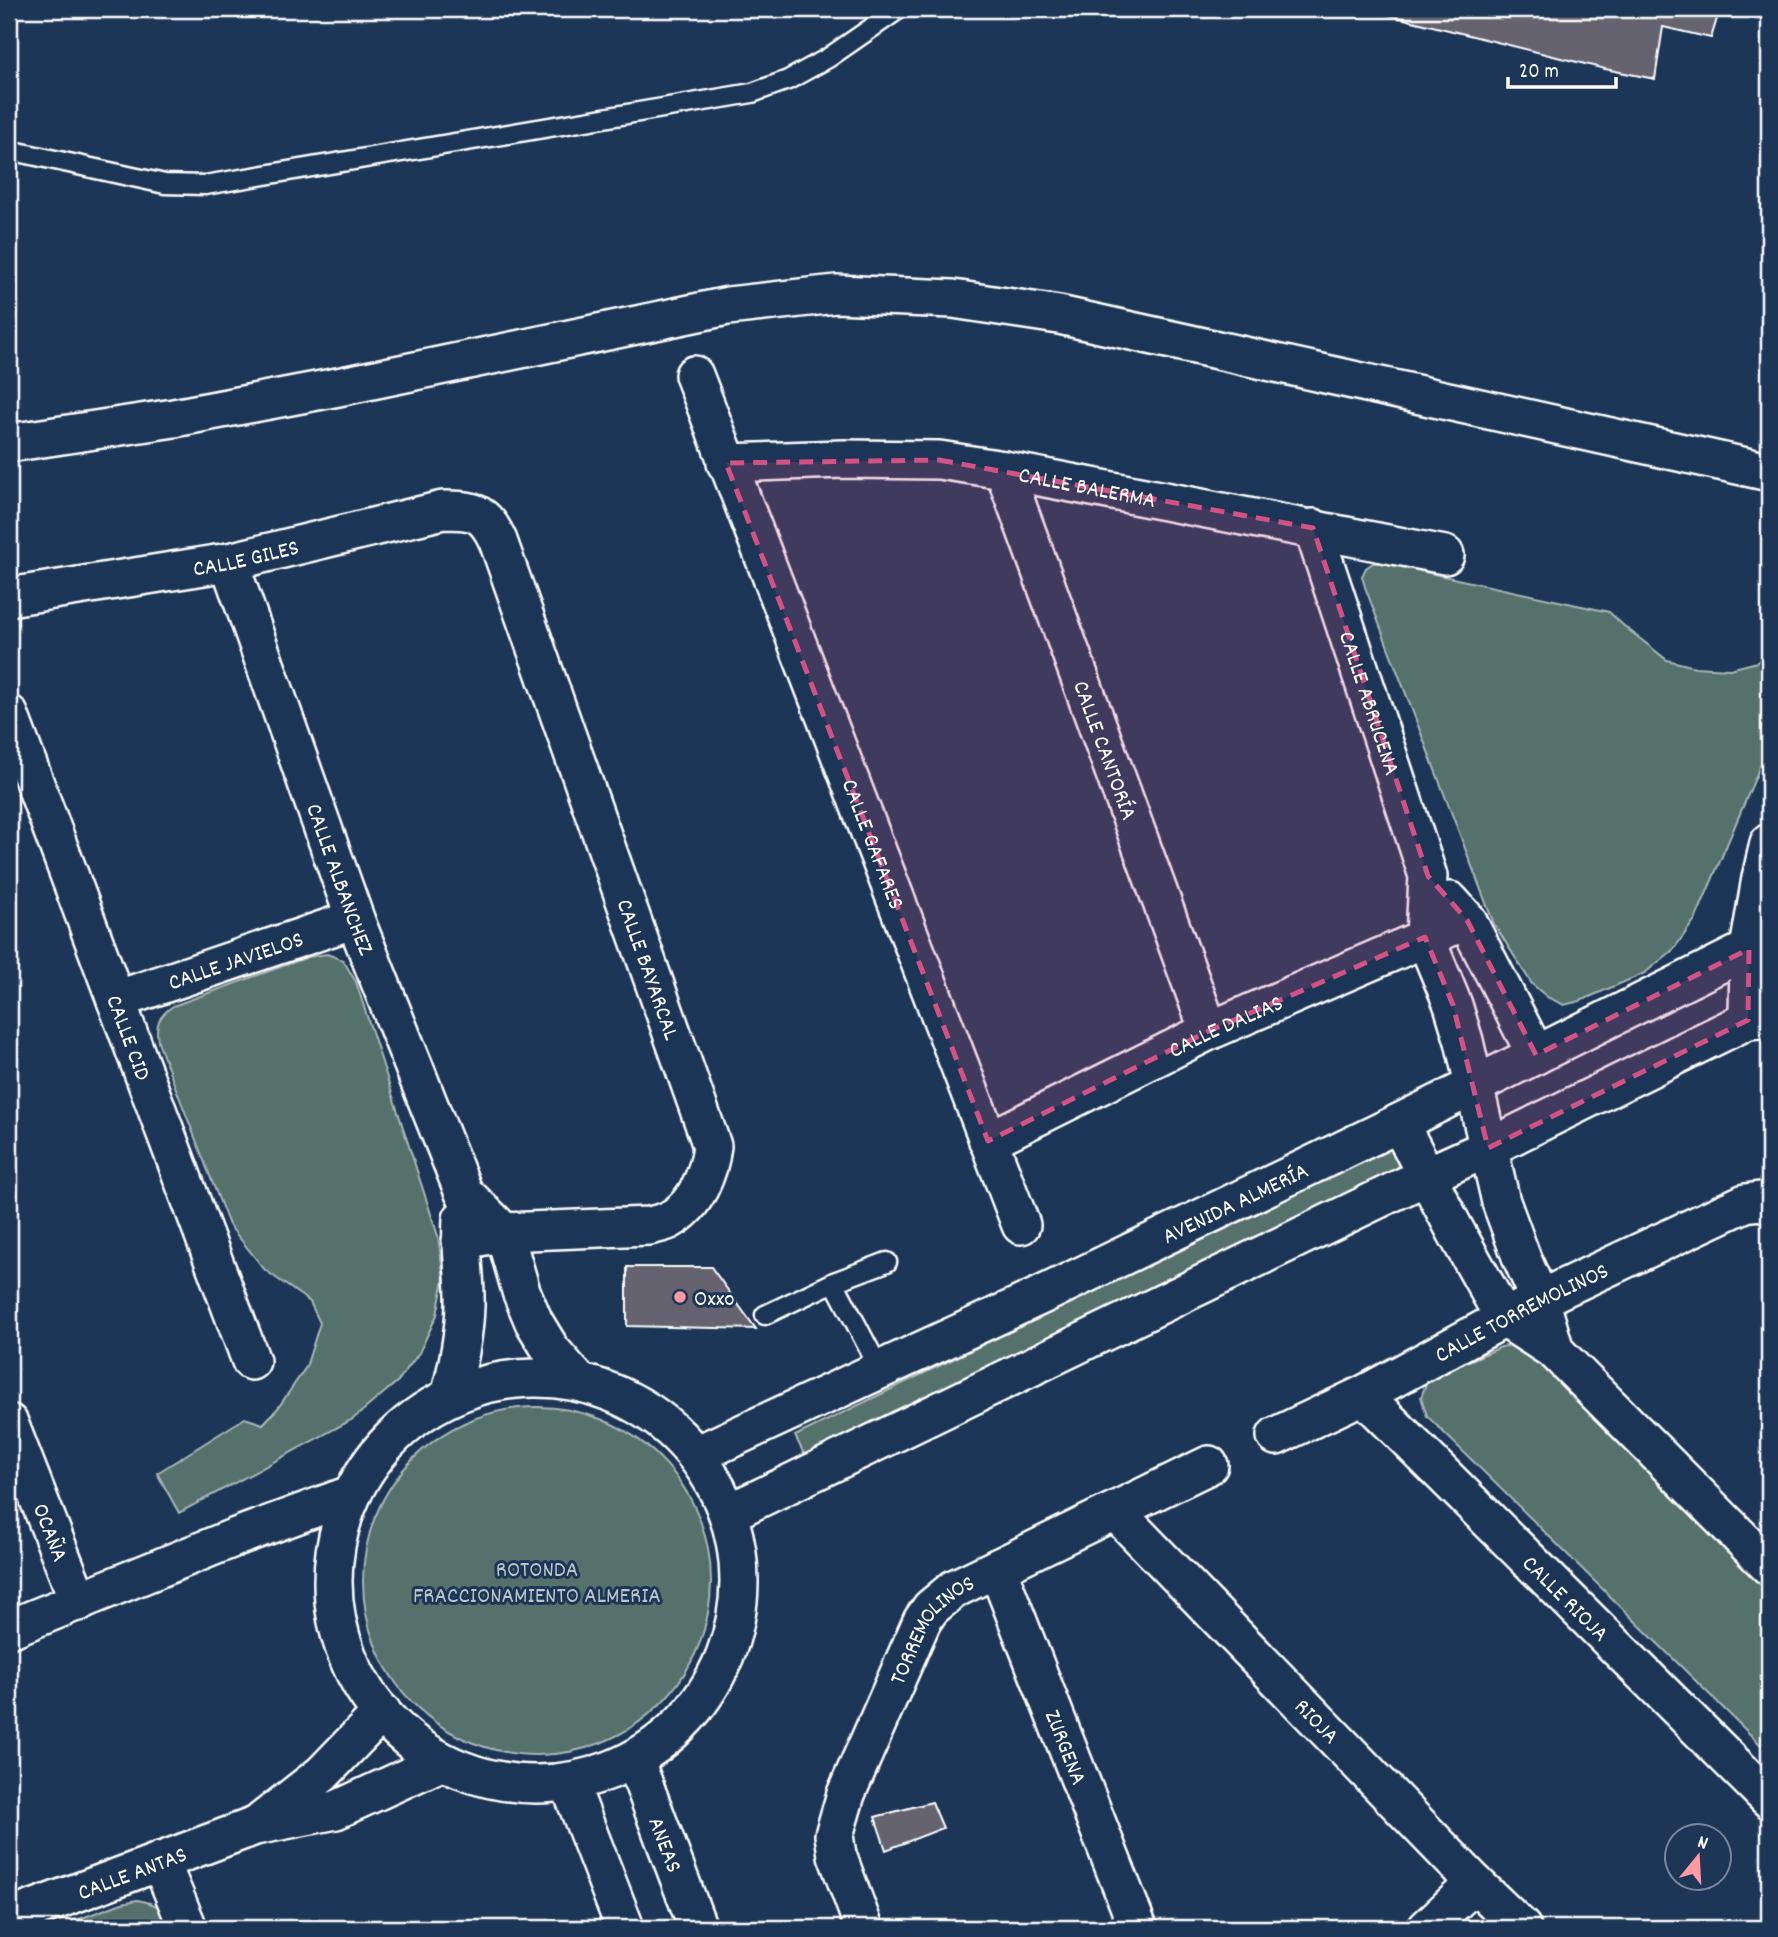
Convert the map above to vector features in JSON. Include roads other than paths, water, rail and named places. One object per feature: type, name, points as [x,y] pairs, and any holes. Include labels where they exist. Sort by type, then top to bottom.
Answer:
[{"type":"street","points":[[9,443],[174,418],[325,390],[728,306],[836,294],[953,299],[1059,315],[1769,472]]},
{"type":"street","name":"CALLE GAFARES","points":[[694,375],[1021,1225]]},
{"type":"street","name":"CALLE BALERMA","points":[[726,463],[843,459],[939,460],[1004,470],[1445,555]]},
{"type":"street","name":"CALLE CANTORÍA","points":[[1004,470],[1209,1031]]},
{"type":"street","name":"CALLE GILES","points":[[9,597],[229,562],[443,510],[464,510],[480,515]]},
{"type":"street","name":"CALLE BAYARCAL","points":[[461,1241],[504,1232],[649,1226],[671,1220],[688,1205],[701,1186],[710,1165],[712,1146],[498,541],[490,525],[480,515]]},
{"type":"street","name":"CALLE ABRUCENA","points":[[1312,528],[1428,876],[1425,937],[1453,1004],[1474,1085]]},
{"type":"street","name":"CALLE ALBANCHEZ","points":[[229,562],[355,919],[464,1193],[504,1232],[521,1291],[534,1322],[551,1350],[579,1382]]},
{"type":"street","name":"CALLE CID","points":[[9,714],[251,1361]]},
{"type":"street","points":[[729,1513],[1426,1176],[1758,1019],[1761,878],[1769,843]]},
{"type":"street","name":"CALLE ABRUCENA","points":[[1428,876],[1467,919],[1536,1055]]},
{"type":"street","name":"CALLE JAVIELOS","points":[[116,1000],[355,919]]},
{"type":"street","name":"CALLE DALIAS","points":[[988,1141],[1209,1031],[1467,919]]},
{"type":"street","name":"AVENIDA ALMERÍA","points":[[696,1455],[1042,1295],[1759,949]]},
{"type":"street","points":[[1474,1085],[1501,1202],[1540,1299],[1555,1350]]},
{"type":"street","points":[[1399,1123],[1504,1318],[1555,1350],[1769,1566]]},
{"type":"street","name":"CALLE ALBANCHEZ","points":[[450,1396],[458,1365],[466,1303],[461,1241],[464,1193]]},
{"type":"street","name":"CALLE TORREMOLINOS","points":[[1276,1436],[1363,1395],[1540,1299],[1745,1203],[1769,1203]]},
{"type":"street","points":[[536,1378],[579,1382],[623,1397],[663,1422],[696,1455],[729,1513],[741,1584],[728,1654],[691,1716],[635,1760],[569,1783],[525,1785],[482,1778],[441,1762],[404,1738],[361,1687],[336,1625],[332,1559],[350,1495],[391,1437],[450,1396],[492,1382],[536,1378]]},
{"type":"street","name":"CALLE RIOJA","points":[[1363,1395],[1769,1799]]},
{"type":"street","name":"OCAÑA","points":[[9,1423],[79,1602]]},
{"type":"street","name":"TORREMOLINOS","points":[[864,1928],[837,1855],[834,1835],[846,1794],[926,1614],[954,1589],[1209,1465]]},
{"type":"street","points":[[9,1629],[236,1537],[350,1495]]},
{"type":"street","name":"RIOJA","points":[[1116,1512],[1475,1883],[1522,1928]]},
{"type":"street","name":"ZURGENA","points":[[997,1568],[1138,1928]]},
{"type":"street","name":"CALLE ANTAS","points":[[255,1826],[322,1774],[382,1712]]},
{"type":"street","name":"ANEAS","points":[[635,1760],[698,1928]]},
{"type":"street","name":"CALLE ANTAS","points":[[9,1918],[255,1826],[336,1810],[441,1762]]},
{"type":"street","points":[[569,1783],[625,1928]]},
{"type":"street","points":[[160,1861],[188,1928]]},
{"type":"street","points":[[1427,1928],[1475,1883]]},
{"type":"lane","points":[[9,150],[165,184],[205,185],[752,93],[788,80],[828,58],[899,9]]},
{"type":"lane","points":[[765,1314],[834,1282],[887,1262]]},
{"type":"lane","points":[[834,1282],[880,1370]]},
{"type":"place","name":"Oxxo","points":[[680,1297]]},
{"type":"park label","name":"ROTONDA FRACCIONAMIENTO ALMERIA","points":[[537,1581]]}]
